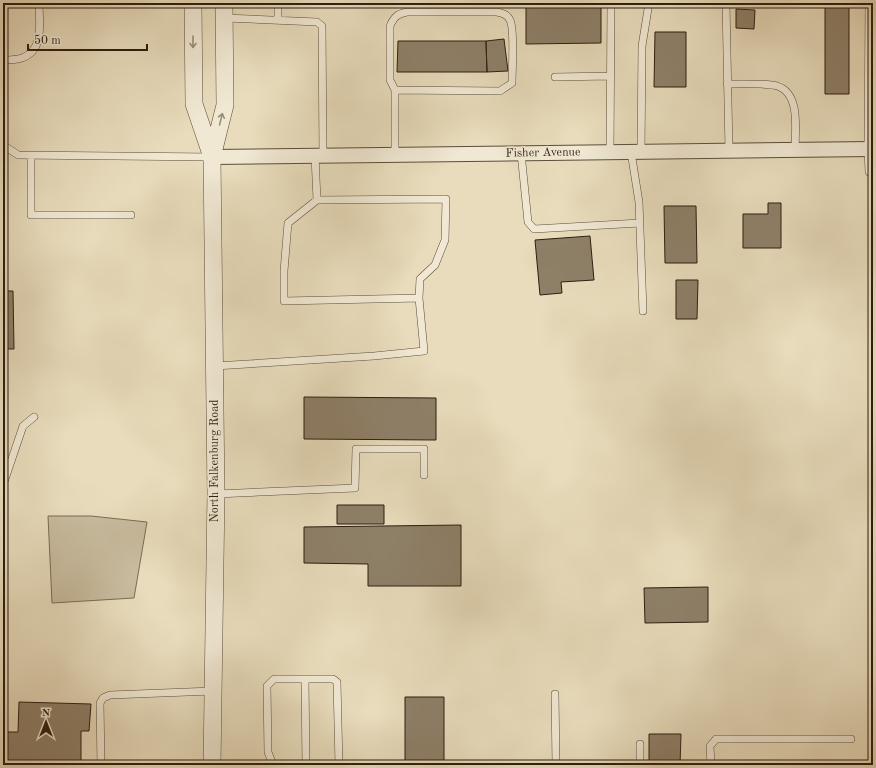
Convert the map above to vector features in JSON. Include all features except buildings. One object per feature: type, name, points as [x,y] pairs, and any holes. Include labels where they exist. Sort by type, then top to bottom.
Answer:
[{"type":"street","name":"North Falkenburg Road","points":[[193,3],[194,104],[212,157]]},
{"type":"street","name":"North Falkenburg Road","points":[[212,765],[216,494],[212,157],[225,105],[224,10]]},
{"type":"street","name":"Fisher Avenue","points":[[212,157],[871,149]]},
{"type":"lane","points":[[3,60],[21,58],[31,53],[38,44],[39,3]]},
{"type":"lane","points":[[278,3],[278,20]]},
{"type":"lane","points":[[610,152],[611,3]]},
{"type":"lane","points":[[726,3],[729,151]]},
{"type":"lane","points":[[869,3],[871,149],[869,172],[873,175]]},
{"type":"lane","points":[[644,311],[636,152],[642,46],[648,9]]},
{"type":"lane","points":[[224,10],[278,20],[317,22],[322,26],[317,200]]},
{"type":"lane","points":[[394,90],[500,91],[507,87],[512,83],[512,28],[510,19],[505,14],[497,12],[399,13],[390,26],[390,80],[394,90],[395,155]]},
{"type":"lane","points":[[555,77],[610,76]]},
{"type":"lane","points":[[727,84],[777,86],[788,93],[794,105],[795,150]]},
{"type":"lane","points":[[3,145],[18,155],[212,157]]},
{"type":"lane","points":[[521,153],[528,222],[534,229],[640,223]]},
{"type":"lane","points":[[31,155],[31,215],[131,215]]},
{"type":"lane","points":[[214,366],[374,356],[424,351],[419,298],[420,279],[435,265],[445,240],[446,199],[317,200],[288,223],[284,271],[284,301],[419,298]]},
{"type":"lane","points":[[3,484],[24,426],[34,417]]},
{"type":"lane","points":[[216,494],[355,488],[356,449],[424,449],[424,474]]},
{"type":"lane","points":[[273,765],[268,752],[267,686],[274,680],[305,679],[333,679],[337,682],[339,765]]},
{"type":"lane","points":[[305,679],[306,765]]},
{"type":"lane","points":[[101,765],[100,703],[103,698],[110,695],[213,691]]},
{"type":"lane","points":[[555,694],[556,765]]},
{"type":"lane","points":[[710,765],[710,746],[716,738],[851,739]]},
{"type":"lane","points":[[640,744],[640,765]]},
{"type":"shaded area","points":[[48,516],[91,516],[147,522],[134,598],[52,603]]}]
